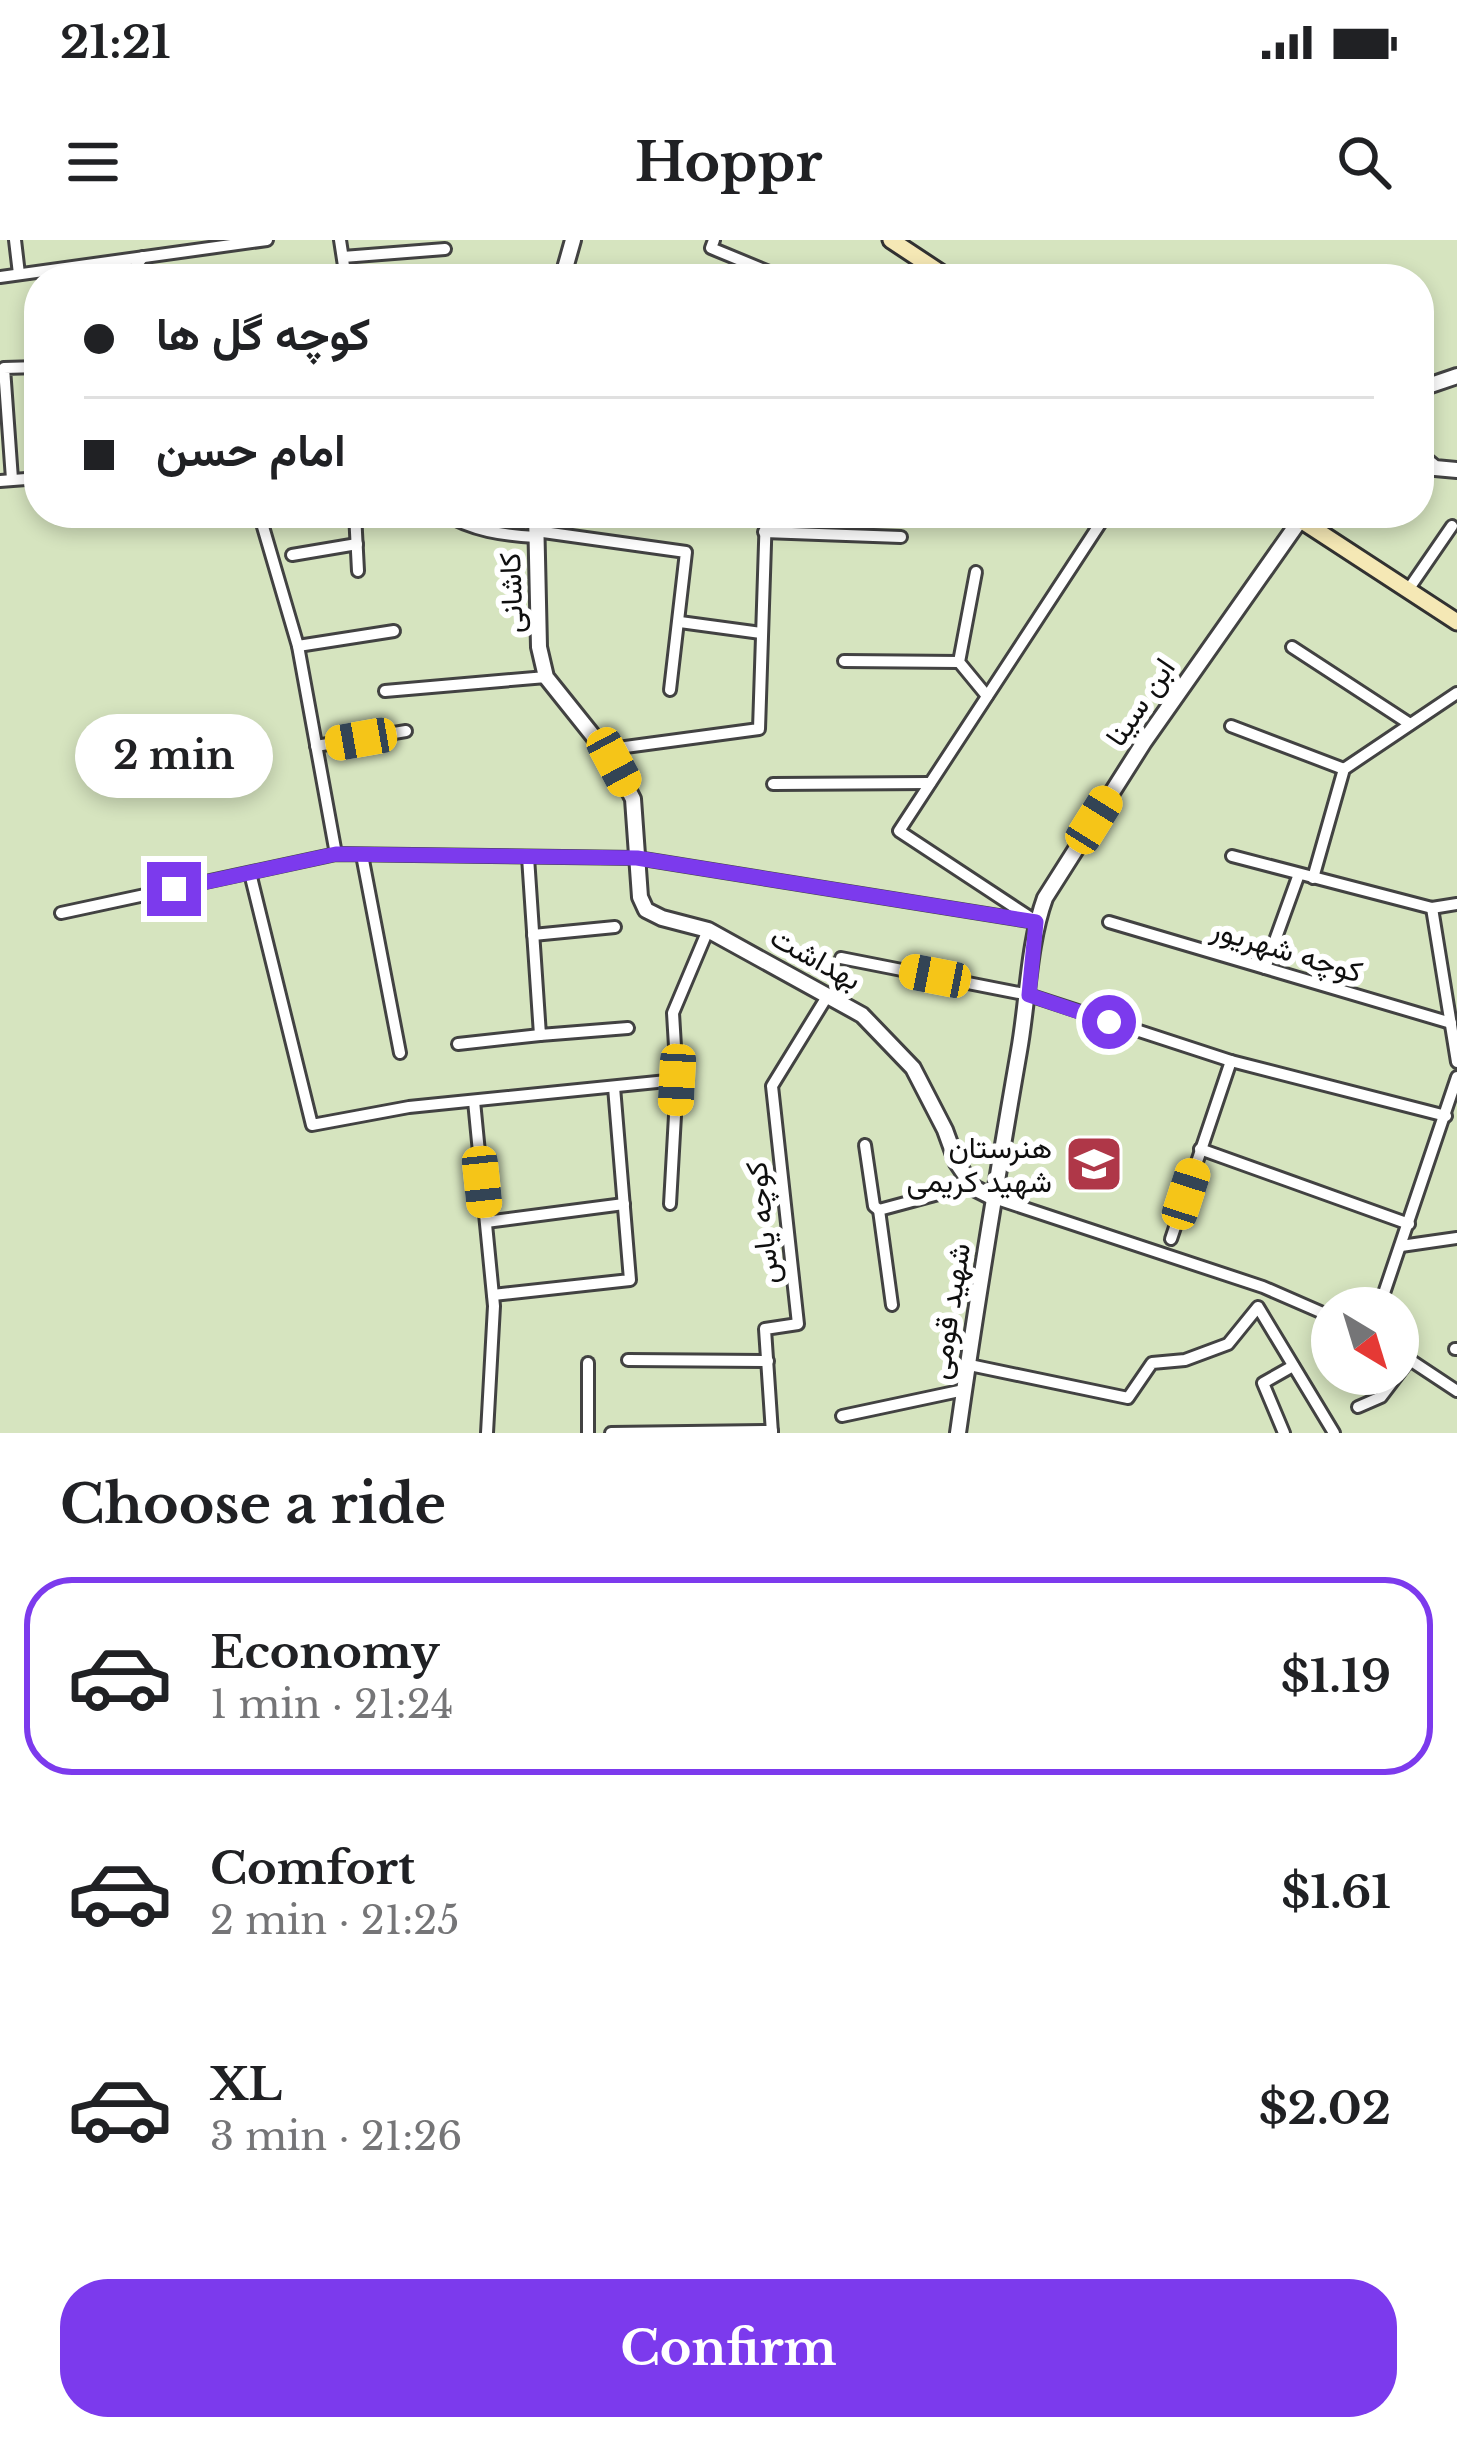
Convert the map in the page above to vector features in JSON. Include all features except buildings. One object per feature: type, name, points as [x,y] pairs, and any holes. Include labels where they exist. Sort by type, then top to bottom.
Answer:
[{"type":"main road","points":[[891,240],[927,264]]},
{"type":"main road","points":[[1316,528],[1457,622]]},
{"type":"street","points":[[15,240],[19,274]]},
{"type":"street","points":[[92,264],[267,240]]},
{"type":"street","points":[[340,240],[344,264]]},
{"type":"street","points":[[714,240],[711,248],[750,264]]},
{"type":"street","points":[[343,256],[445,249]]},
{"type":"street","points":[[137,264],[143,257]]},
{"type":"street","points":[[0,277],[24,273]]},
{"type":"street","points":[[6,480],[4,368],[24,368]]},
{"type":"street","points":[[1408,590],[1452,526]]},
{"type":"street","points":[[263,528],[298,646],[336,854]]},
{"type":"street","points":[[355,528],[358,571]]},
{"type":"street","points":[[476,528],[499,535],[645,543],[686,552],[670,690]]},
{"type":"street","name":"کاشانی","points":[[536,528],[539,647],[546,677]]},
{"type":"street","points":[[603,750],[759,729],[764,528]]},
{"type":"street","points":[[1036,922],[899,831],[1097,528]]},
{"type":"street","name":"ابن سینا","points":[[1036,922],[1045,898],[1144,742],[1290,528]]},
{"type":"street","points":[[764,532],[902,537]]},
{"type":"street","points":[[292,555],[356,544]]},
{"type":"street","points":[[959,662],[976,572]]},
{"type":"street","points":[[680,622],[761,633]]},
{"type":"street","points":[[298,646],[394,631]]},
{"type":"street","points":[[1292,647],[1410,724]]},
{"type":"street","points":[[844,661],[959,662]]},
{"type":"street","points":[[959,662],[987,696]]},
{"type":"street","points":[[385,691],[546,677],[603,750],[633,799],[637,858]]},
{"type":"street","points":[[1313,878],[1344,769],[1457,693]]},
{"type":"street","points":[[1231,726],[1344,769]]},
{"type":"street","points":[[316,746],[406,731]]},
{"type":"street","points":[[773,784],[930,783]]},
{"type":"street","points":[[61,913],[336,854],[637,858],[1036,922]]},
{"type":"street","points":[[362,855],[400,1053]]},
{"type":"street","points":[[1232,856],[1432,908],[1457,904]]},
{"type":"street","points":[[527,857],[540,1035]]},
{"type":"street","name":"بهداشت","points":[[637,858],[640,897],[646,910],[708,930],[862,1015],[914,1068],[957,1163],[972,1185]]},
{"type":"street","points":[[250,872],[312,1125],[409,1107],[677,1080]]},
{"type":"street","points":[[1265,968],[1300,874]]},
{"type":"street","points":[[1432,908],[1453,1008],[1450,1023],[1457,1062]]},
{"type":"street","name":"شهید قومی","points":[[958,1433],[965,1364],[1029,995],[1036,922]]},
{"type":"street","name":"کوچه شهریور","points":[[1109,922],[1450,1023]]},
{"type":"street","points":[[533,935],[615,927]]},
{"type":"street","points":[[670,1204],[677,1080],[673,1013],[708,930]]},
{"type":"street","points":[[841,958],[1029,995],[1231,1061],[1446,1116]]},
{"type":"street","name":"کوچه یاس","points":[[768,1361],[765,1329],[798,1324],[772,1085],[828,995]]},
{"type":"street","points":[[458,1044],[628,1028]]},
{"type":"street","points":[[1171,1239],[1231,1061]]},
{"type":"street","points":[[1385,1287],[1457,1077]]},
{"type":"street","points":[[493,1295],[630,1280],[614,1087]]},
{"type":"street","points":[[474,1101],[493,1295],[488,1433]]},
{"type":"street","points":[[1441,1133],[1457,1131]]},
{"type":"street","points":[[865,1145],[892,1305]]},
{"type":"street","points":[[1200,1149],[1408,1224]]},
{"type":"street","points":[[879,1210],[972,1185],[994,1198],[1263,1287],[1311,1308]]},
{"type":"street","points":[[486,1222],[624,1204]]},
{"type":"street","points":[[1400,1246],[1457,1238]]},
{"type":"street","points":[[965,1364],[1128,1398],[1152,1363],[1185,1360],[1228,1344],[1258,1307],[1263,1287]]},
{"type":"street","points":[[1258,1307],[1332,1432]]},
{"type":"street","points":[[611,1433],[772,1432],[768,1361],[628,1360]]},
{"type":"street","points":[[588,1433],[589,1363]]},
{"type":"street","points":[[1284,1433],[1263,1383],[1293,1366]]},
{"type":"street","points":[[1419,1366],[1457,1391]]},
{"type":"street","points":[[842,1415],[964,1390]]},
{"type":"street","points":[[1358,1407],[1382,1395]]},
{"type":"green space","points":[[0,240],[1457,240],[1457,1433],[0,1433]]},
{"type":"place","name":"هنرستان شهید کریمی","points":[[1094,1164]]},
{"type":"route","points":[[174,889],[336,854],[637,858],[1036,922],[1029,995],[1109,1022]]}]
